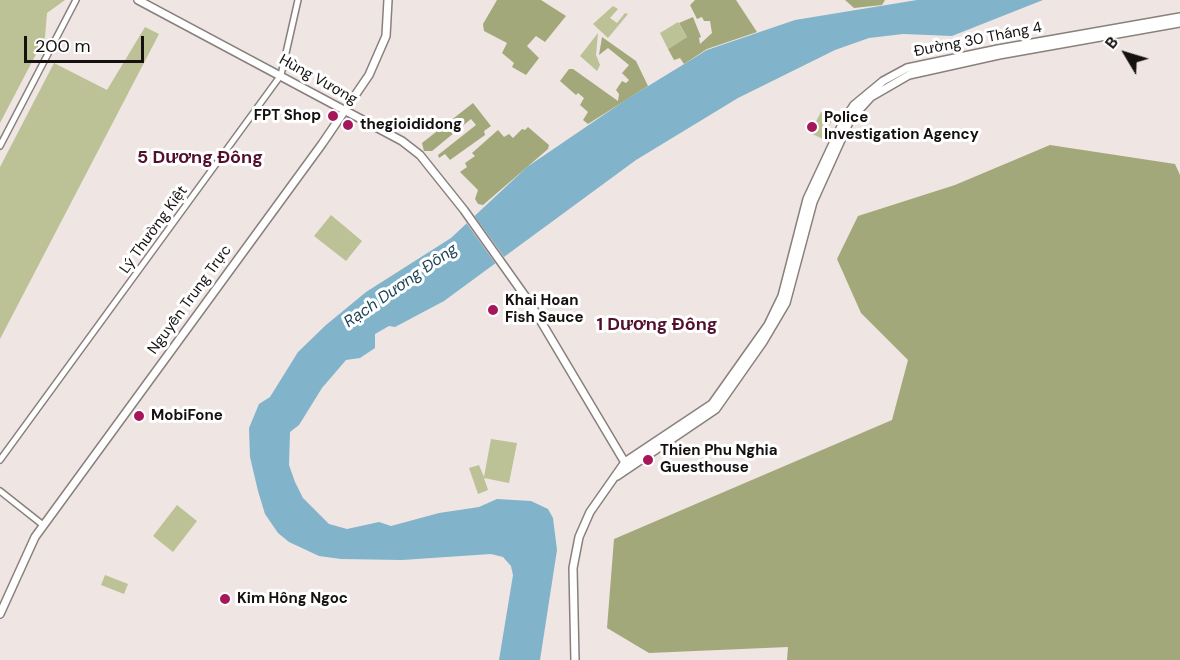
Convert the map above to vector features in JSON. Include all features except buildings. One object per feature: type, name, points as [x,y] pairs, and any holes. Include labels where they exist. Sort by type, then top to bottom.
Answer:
[{"type":"main road","name":"Hùng Vương","points":[[138,0],[402,141],[420,155],[464,210],[507,271],[564,358],[627,465]]},
{"type":"main road","name":"Nguyễn Trung Trực","points":[[0,614],[35,537],[43,525],[345,110],[376,61],[386,36],[388,0]]},
{"type":"main road","name":"Đường 30 Tháng 4","points":[[575,660],[572,603],[573,562],[579,537],[590,512],[627,465],[714,406],[761,341],[785,296],[812,196],[848,119],[871,97],[908,71],[1180,16]]},
{"type":"main road","name":"Đường 30 Tháng 4","points":[[1093,35],[1180,23]]},
{"type":"street","points":[[0,146],[76,0]]},
{"type":"street","name":"Lý Thường Kiệt","points":[[0,460],[281,75],[298,0]]},
{"type":"street","points":[[0,491],[43,525]]},
{"type":"green space","points":[[0,0],[65,0],[47,13],[45,37],[0,123]]},
{"type":"green space","points":[[497,0],[541,0],[566,16],[545,42],[536,36],[527,46],[539,58],[526,75],[512,67],[514,63],[502,53],[507,43],[484,31],[483,24]]},
{"type":"green space","points":[[695,0],[736,0],[757,32],[707,49],[684,64],[680,58],[674,60],[668,49],[687,37],[679,23],[693,17],[701,37],[699,38],[700,44],[712,33],[710,21],[704,21],[702,17],[697,19],[690,5]]},
{"type":"green space","points":[[845,0],[885,0],[882,5],[854,8]]},
{"type":"green space","points":[[613,6],[618,9],[610,18],[617,23],[625,13],[628,14],[608,38],[593,24]]},
{"type":"green space","points":[[678,22],[687,37],[668,49],[660,33]]},
{"type":"green space","points":[[145,27],[159,34],[0,339],[0,167],[54,63],[107,90]]},
{"type":"green space","points":[[598,33],[596,55],[600,65],[597,71],[580,56]]},
{"type":"green space","points":[[602,37],[636,61],[648,86],[588,124],[583,120],[588,112],[580,105],[584,98],[578,93],[576,95],[560,81],[569,69],[573,69],[618,101],[619,94],[616,90],[622,81],[626,83],[629,80],[622,73],[629,65],[608,48],[599,55]]},
{"type":"green space","points":[[473,103],[491,126],[484,131],[485,135],[450,160],[445,154],[439,158],[438,155],[476,125],[471,119],[432,151],[424,151],[422,143]]},
{"type":"green space","points":[[821,112],[833,118],[823,139],[810,133]]},
{"type":"green space","points":[[528,127],[549,145],[548,149],[483,205],[478,204],[475,199],[478,190],[460,172],[467,167],[465,163],[475,156],[472,153],[498,130],[504,137],[509,134],[513,138],[522,129],[525,130]]},
{"type":"green space","points":[[1050,145],[1175,164],[1180,175],[1180,660],[787,660],[788,647],[649,653],[607,628],[614,539],[892,420],[908,360],[861,313],[837,259],[858,216],[955,185]]},
{"type":"green space","points":[[331,215],[362,241],[346,261],[314,236]]},
{"type":"green space","points":[[491,439],[517,443],[509,483],[484,478],[488,490],[478,494],[469,468],[479,465],[484,477]]},
{"type":"green space","points":[[177,505],[197,521],[173,552],[153,536]]},
{"type":"green space","points":[[105,575],[128,584],[124,594],[101,585]]},
{"type":"water","name":"Rạch Dương Đông","points":[[917,0],[1043,0],[952,36],[903,34],[869,38],[835,50],[738,98],[636,160],[444,301],[395,327],[389,326],[375,334],[375,348],[360,358],[346,360],[322,388],[299,425],[290,432],[289,465],[295,482],[303,498],[329,524],[347,529],[379,522],[391,526],[439,513],[479,507],[497,499],[531,501],[548,509],[553,518],[557,550],[540,660],[499,660],[513,575],[511,566],[503,557],[491,554],[402,560],[341,559],[319,556],[289,542],[278,533],[265,514],[258,491],[250,457],[249,428],[259,404],[270,397],[298,352],[326,325],[366,292],[451,238],[527,167],[627,99],[707,50],[795,20]]},
{"type":"pier","points":[[473,214],[507,261],[498,267],[465,221]]},
{"type":"place","name":"FPT Shop","points":[[333,116]]},
{"type":"place","name":"thegioididong","points":[[348,125]]},
{"type":"place","name":"Police Investigation Agency","points":[[812,127]]},
{"type":"place","name":"Khai Hoan Fish Sauce","points":[[493,310]]},
{"type":"place","name":"MobiFone","points":[[139,416]]},
{"type":"place","name":"Thien Phu Nghia Guesthouse","points":[[648,460]]},
{"type":"place","name":"Kim Hông Ngoc","points":[[225,599]]},
{"type":"district","name":"5 Dương Đông","points":[[200,158]]},
{"type":"district","name":"1 Dương Đông","points":[[657,325]]}]
